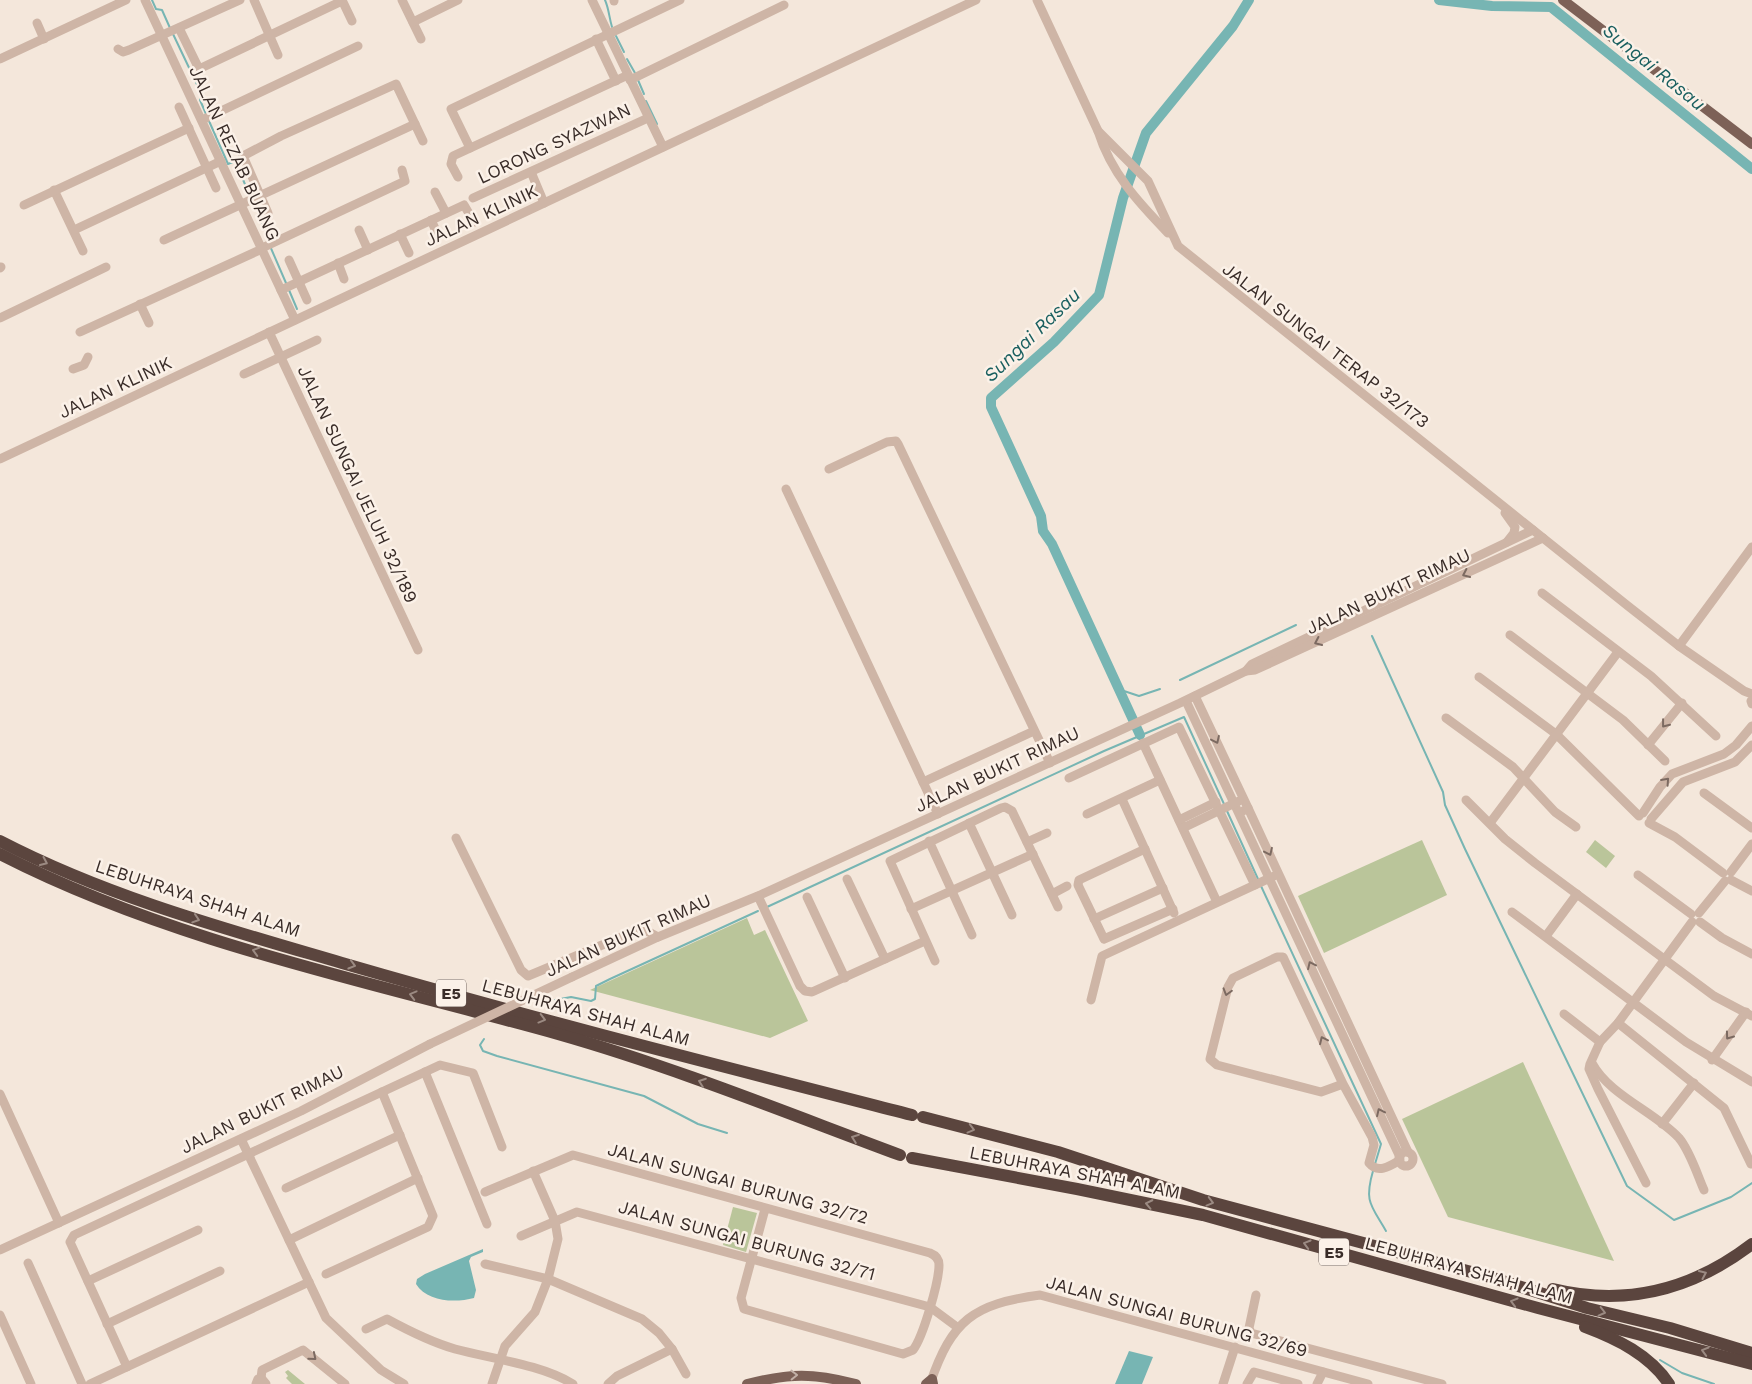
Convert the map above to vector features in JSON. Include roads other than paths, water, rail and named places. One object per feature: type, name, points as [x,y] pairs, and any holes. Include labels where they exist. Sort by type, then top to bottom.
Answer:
[{"type":"highway","name":"LEBUHRAYA SHAH ALAM","points":[[0,841],[115,893],[242,934],[616,1039],[1058,1152],[1203,1200],[1490,1277],[1587,1308],[1670,1328],[1752,1353]]},
{"type":"highway","name":"LEBUHRAYA SHAH ALAM","points":[[0,854],[112,904],[162,921],[317,968],[616,1051],[906,1157],[1077,1189],[1203,1216],[1538,1308],[1752,1364]]},
{"type":"highway","points":[[1490,1277],[1581,1296],[1641,1294],[1671,1288],[1719,1267],[1752,1244]]},
{"type":"highway","points":[[1538,1308],[1620,1341],[1653,1365],[1669,1384]]},
{"type":"main road","points":[[1563,0],[1752,144]]},
{"type":"main road","points":[[747,1384],[794,1375],[834,1378],[856,1384]]},
{"type":"street","points":[[0,59],[126,0]]},
{"type":"street","name":"JALAN REZAB BUANG","points":[[145,0],[171,31],[207,117],[221,161],[242,205],[290,286],[295,320]]},
{"type":"street","points":[[118,49],[123,52],[129,50],[240,0]]},
{"type":"street","points":[[254,0],[278,55]]},
{"type":"street","points":[[402,0],[421,39]]},
{"type":"street","points":[[413,22],[458,0]]},
{"type":"street","points":[[592,0],[663,147]]},
{"type":"street","points":[[470,148],[450,109],[680,0]]},
{"type":"street","name":"JALAN KLINIK","points":[[0,459],[976,0]]},
{"type":"street","name":"JALAN SUNGAI TERAP 32/173","points":[[1036,0],[1098,131],[1148,180],[1178,246],[1209,273],[1679,646],[1750,698]]},
{"type":"street","points":[[171,31],[199,69],[342,1],[352,21]]},
{"type":"street","points":[[458,177],[450,159],[453,156],[616,81],[629,78],[784,6]]},
{"type":"street","points":[[37,23],[44,39]]},
{"type":"street","points":[[596,39],[616,81]]},
{"type":"street","points":[[207,117],[358,46]]},
{"type":"street","points":[[268,213],[243,156],[288,133],[396,84],[423,141]]},
{"type":"street","points":[[179,107],[216,188]]},
{"type":"street","name":"LORONG SYAZWAN","points":[[474,198],[648,118]]},
{"type":"street","points":[[164,240],[415,124]]},
{"type":"street","points":[[24,205],[188,128]]},
{"type":"street","points":[[1098,131],[1103,147],[1122,182],[1173,238]]},
{"type":"street","points":[[74,230],[221,161]]},
{"type":"street","points":[[80,332],[405,181],[402,170]]},
{"type":"street","points":[[531,172],[544,203]]},
{"type":"street","points":[[54,190],[83,251]]},
{"type":"street","points":[[436,192],[446,213]]},
{"type":"street","points":[[290,286],[464,205],[474,222]]},
{"type":"street","points":[[431,220],[437,233]]},
{"type":"street","points":[[359,230],[368,250]]},
{"type":"street","points":[[400,234],[409,253]]},
{"type":"street","points":[[289,260],[290,286],[307,300]]},
{"type":"street","points":[[338,263],[344,279]]},
{"type":"street","points":[[0,318],[106,267]]},
{"type":"street","points":[[140,304],[149,324]]},
{"type":"street","name":"JALAN SUNGAI JELUH 32/189","points":[[269,332],[418,650]]},
{"type":"street","points":[[244,374],[317,340]]},
{"type":"street","points":[[73,369],[84,365],[88,357]]},
{"type":"street","points":[[829,469],[886,442],[896,441],[1050,763]]},
{"type":"street","points":[[786,489],[938,814]]},
{"type":"street","points":[[1498,502],[1515,527],[1511,538],[1504,545]]},
{"type":"street","name":"JALAN BUKIT RIMAU","points":[[1246,671],[1252,664],[1533,530]]},
{"type":"street","name":"JALAN BUKIT RIMAU","points":[[0,1250],[301,1111],[430,1044],[658,937],[758,896],[1186,701],[1246,671],[1255,670],[1543,538]]},
{"type":"street","points":[[1510,553],[1536,545],[1557,549]]},
{"type":"street","points":[[1679,646],[1752,547]]},
{"type":"street","points":[[1542,593],[1651,676],[1716,736]]},
{"type":"street","points":[[1510,635],[1623,720],[1664,761]]},
{"type":"street","points":[[1490,824],[1523,777],[1618,652]]},
{"type":"street","points":[[1479,677],[1556,734],[1646,818],[1727,876],[1752,891]]},
{"type":"street","points":[[1207,721],[1203,700],[1205,696],[1227,680]]},
{"type":"street","points":[[1195,696],[1279,874],[1402,1156]]},
{"type":"street","points":[[1186,701],[1198,726],[1225,806],[1239,813],[1261,882]]},
{"type":"street","points":[[1648,745],[1682,703]]},
{"type":"street","points":[[1166,710],[1183,708],[1198,726]]},
{"type":"street","points":[[1446,718],[1513,767],[1555,812],[1576,827]]},
{"type":"street","points":[[1646,818],[1660,787],[1672,774],[1714,759],[1731,750],[1750,728],[1752,720]]},
{"type":"street","points":[[1069,778],[1179,727],[1225,806],[1261,882],[1402,1156]]},
{"type":"street","points":[[923,782],[1034,731]]},
{"type":"street","points":[[1143,743],[1217,902]]},
{"type":"street","points":[[1646,818],[1683,782],[1719,770],[1735,762],[1752,745]]},
{"type":"street","points":[[1714,759],[1719,770]]},
{"type":"street","points":[[1087,814],[1160,780]]},
{"type":"street","points":[[1704,793],[1752,828]]},
{"type":"street","points":[[1181,824],[1244,798]]},
{"type":"street","points":[[1122,799],[1178,920]]},
{"type":"street","points":[[1466,800],[1505,839],[1577,894],[1714,996],[1749,1014],[1712,1060]]},
{"type":"street","points":[[935,961],[890,861],[1001,808],[1009,808],[1058,907]]},
{"type":"street","points":[[1239,813],[1248,808]]},
{"type":"street","points":[[969,823],[1012,916]]},
{"type":"street","points":[[1027,842],[1047,833]]},
{"type":"street","points":[[456,838],[521,970],[528,976],[638,930],[645,930],[658,937]]},
{"type":"street","points":[[929,841],[972,935]]},
{"type":"street","points":[[1646,1183],[1598,1089],[1589,1069],[1591,1061],[1600,1042],[1618,1023],[1752,844]]},
{"type":"street","points":[[1145,849],[1077,882],[1103,938],[1106,939],[1172,909]]},
{"type":"street","points":[[911,909],[1033,854]]},
{"type":"street","points":[[1091,1000],[1102,956],[1279,874]]},
{"type":"street","points":[[1638,875],[1722,938],[1752,954]]},
{"type":"street","points":[[847,879],[885,959]]},
{"type":"street","points":[[1052,894],[1067,886]]},
{"type":"street","points":[[1094,919],[1163,888]]},
{"type":"street","points":[[1546,936],[1577,894]]},
{"type":"street","points":[[758,896],[803,990],[812,992],[925,941]]},
{"type":"street","points":[[807,897],[845,978]]},
{"type":"street","points":[[1512,912],[1712,1060],[1742,1074],[1752,1082]]},
{"type":"street","points":[[1343,1084],[1321,1092],[1217,1065],[1211,1061],[1212,1048],[1232,978],[1277,957],[1283,957],[1343,1084],[1374,1142],[1369,1160],[1374,1168],[1386,1168],[1402,1156]]},
{"type":"street","points":[[1564,1014],[1600,1042]]},
{"type":"street","points":[[1618,1023],[1724,1108],[1751,1164]]},
{"type":"street","points":[[1591,1061],[1596,1071],[1612,1086],[1680,1140],[1704,1190]]},
{"type":"street","points":[[127,1367],[70,1242],[74,1235],[440,1065],[473,1073],[502,1147]]},
{"type":"street","points":[[425,1072],[487,1224]]},
{"type":"street","points":[[1662,1124],[1694,1083]]},
{"type":"street","points":[[1598,1089],[1612,1086]]},
{"type":"street","points":[[326,1274],[428,1227],[433,1216],[382,1092]]},
{"type":"street","points":[[0,1094],[59,1223]]},
{"type":"street","points":[[286,1188],[400,1135]]},
{"type":"street","points":[[241,1139],[326,1318],[381,1370],[400,1383]]},
{"type":"street","name":"JALAN SUNGAI BURUNG 32/72","points":[[485,1192],[573,1155],[935,1255],[939,1264],[930,1307]]},
{"type":"street","points":[[492,1384],[508,1341],[535,1312],[548,1279],[558,1239],[555,1221],[533,1172]]},
{"type":"street","points":[[289,1240],[418,1178]]},
{"type":"street","points":[[765,1209],[740,1298],[744,1309],[908,1354],[916,1347],[930,1307],[957,1327]]},
{"type":"street","name":"JALAN SUNGAI BURUNG 32/71","points":[[521,1236],[577,1212],[930,1307]]},
{"type":"street","points":[[88,1281],[198,1230]]},
{"type":"street","points":[[28,1263],[82,1384]]},
{"type":"street","points":[[485,1264],[548,1279],[642,1319],[672,1349],[686,1374]]},
{"type":"street","points":[[108,1324],[220,1271]]},
{"type":"street","points":[[90,1384],[309,1282]]},
{"type":"street","name":"JALAN SUNGAI BURUNG 32/69","points":[[930,1383],[948,1340],[957,1327],[970,1317],[993,1305],[1019,1297],[1040,1295],[1368,1384]]},
{"type":"street","points":[[1256,1295],[1249,1328],[1251,1333],[1427,1382],[1442,1384]]},
{"type":"street","points":[[0,1315],[31,1384]]},
{"type":"street","points":[[366,1328],[387,1319],[416,1334],[454,1348],[501,1358],[573,1384]]},
{"type":"street","points":[[1223,1384],[1235,1347]]},
{"type":"street","points":[[608,1384],[617,1376],[672,1349]]},
{"type":"street","points":[[261,1382],[262,1370],[303,1350],[345,1384]]},
{"type":"street","points":[[1336,1376],[1341,1359]]},
{"type":"street","points":[[1247,1384],[1254,1372],[1298,1384]]},
{"type":"street","points":[[1317,1384],[1323,1372]]},
{"type":"water","points":[[483,1249],[483,1252],[471,1257],[469,1261],[476,1290],[474,1298],[467,1300],[442,1300],[427,1294],[416,1284],[417,1279],[425,1274]]},
{"type":"water","points":[[1129,1351],[1153,1357],[1142,1384],[1115,1384]]},
{"type":"waterway","points":[[152,0],[156,9],[162,10],[170,28]]},
{"type":"waterway","points":[[605,0],[612,27]]},
{"type":"waterway","name":"Sungai Rasau","points":[[1140,735],[1052,544],[1043,531],[1041,516],[991,407],[991,398],[1054,342],[1099,295],[1123,198],[1146,133],[1233,26],[1249,0]]},
{"type":"waterway","name":"Sungai Rasau","points":[[1439,0],[1492,6],[1551,7],[1752,169]]},
{"type":"waterway","points":[[173,34],[202,95],[200,100],[206,114]]},
{"type":"waterway","points":[[616,36],[624,52]]},
{"type":"waterway","points":[[627,59],[635,73]]},
{"type":"waterway","points":[[638,80],[644,94]]},
{"type":"waterway","points":[[646,101],[657,124]]},
{"type":"waterway","points":[[209,121],[228,164],[235,161],[250,196]]},
{"type":"waterway","points":[[256,207],[269,242]]},
{"type":"waterway","points":[[270,246],[286,283]]},
{"type":"waterway","points":[[289,290],[297,309]]},
{"type":"waterway","points":[[1180,680],[1296,625]]},
{"type":"waterway","points":[[1372,636],[1443,792],[1445,805],[1465,849],[1627,1186],[1674,1220],[1731,1197],[1752,1183]]},
{"type":"waterway","points":[[1118,689],[1139,696],[1160,689]]},
{"type":"waterway","points":[[767,907],[1104,751],[1184,717],[1224,804]]},
{"type":"waterway","points":[[1227,811],[1258,879]]},
{"type":"waterway","points":[[1261,886],[1381,1144],[1375,1164]]},
{"type":"waterway","points":[[555,1000],[571,997],[591,1001],[595,999],[596,986],[758,911]]},
{"type":"waterway","points":[[484,1039],[480,1045],[483,1051],[644,1096],[698,1124],[727,1133]]},
{"type":"waterway","points":[[1373,1171],[1369,1190],[1370,1203],[1386,1231]]},
{"type":"waterway","points":[[1660,1360],[1682,1373],[1714,1384]]}]
